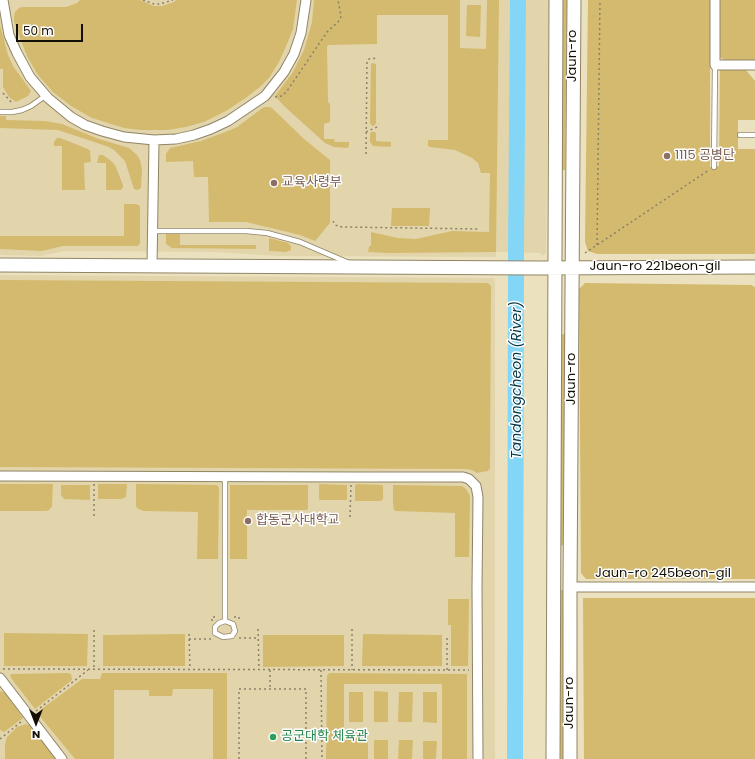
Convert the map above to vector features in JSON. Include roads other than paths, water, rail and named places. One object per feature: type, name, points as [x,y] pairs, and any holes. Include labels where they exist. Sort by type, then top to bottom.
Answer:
[{"type":"street","points":[[0,0],[3,0],[10,35],[17,53],[30,77],[45,96],[71,117],[96,129],[124,137],[154,140],[176,139],[194,135],[228,121],[264,96],[284,72],[294,54],[301,33],[306,0]]},
{"type":"street","name":"Jaun-ro","points":[[553,759],[556,0]]},
{"type":"street","name":"Jaun-ro","points":[[570,759],[574,0]]},
{"type":"street","points":[[715,0],[715,65],[753,67]]},
{"type":"street","points":[[152,266],[154,140]]},
{"type":"street","name":"Jaun-ro 221beon-gil","points":[[0,265],[495,268],[755,267]]},
{"type":"street","points":[[0,476],[463,477],[469,479],[473,482],[478,491],[478,759]]},
{"type":"street","name":"Jaun-ro 245beon-gil","points":[[570,587],[755,587]]},
{"type":"street","points":[[1,673],[62,759]]},
{"type":"lane","points":[[714,167],[715,65]]},
{"type":"lane","points":[[0,112],[22,110],[31,106],[45,96]]},
{"type":"lane","points":[[740,135],[755,135]]},
{"type":"lane","points":[[153,231],[246,231],[267,233],[300,242],[360,267]]},
{"type":"lane","points":[[225,621],[226,476]]},
{"type":"lane","points":[[225,621],[233,624],[236,631],[232,636],[223,637],[217,635],[215,630],[217,624],[225,621]]},
{"type":"waterway","name":"Tandongcheon (River)","points":[[515,759],[518,0]]},
{"type":"place","name":"1115 공병단","points":[[667,156]]},
{"type":"place","name":"교육사령부","points":[[274,183]]},
{"type":"place","name":"합동군사대학교","points":[[248,521]]},
{"type":"place","name":"공군대학 체육관","points":[[273,737]]}]
